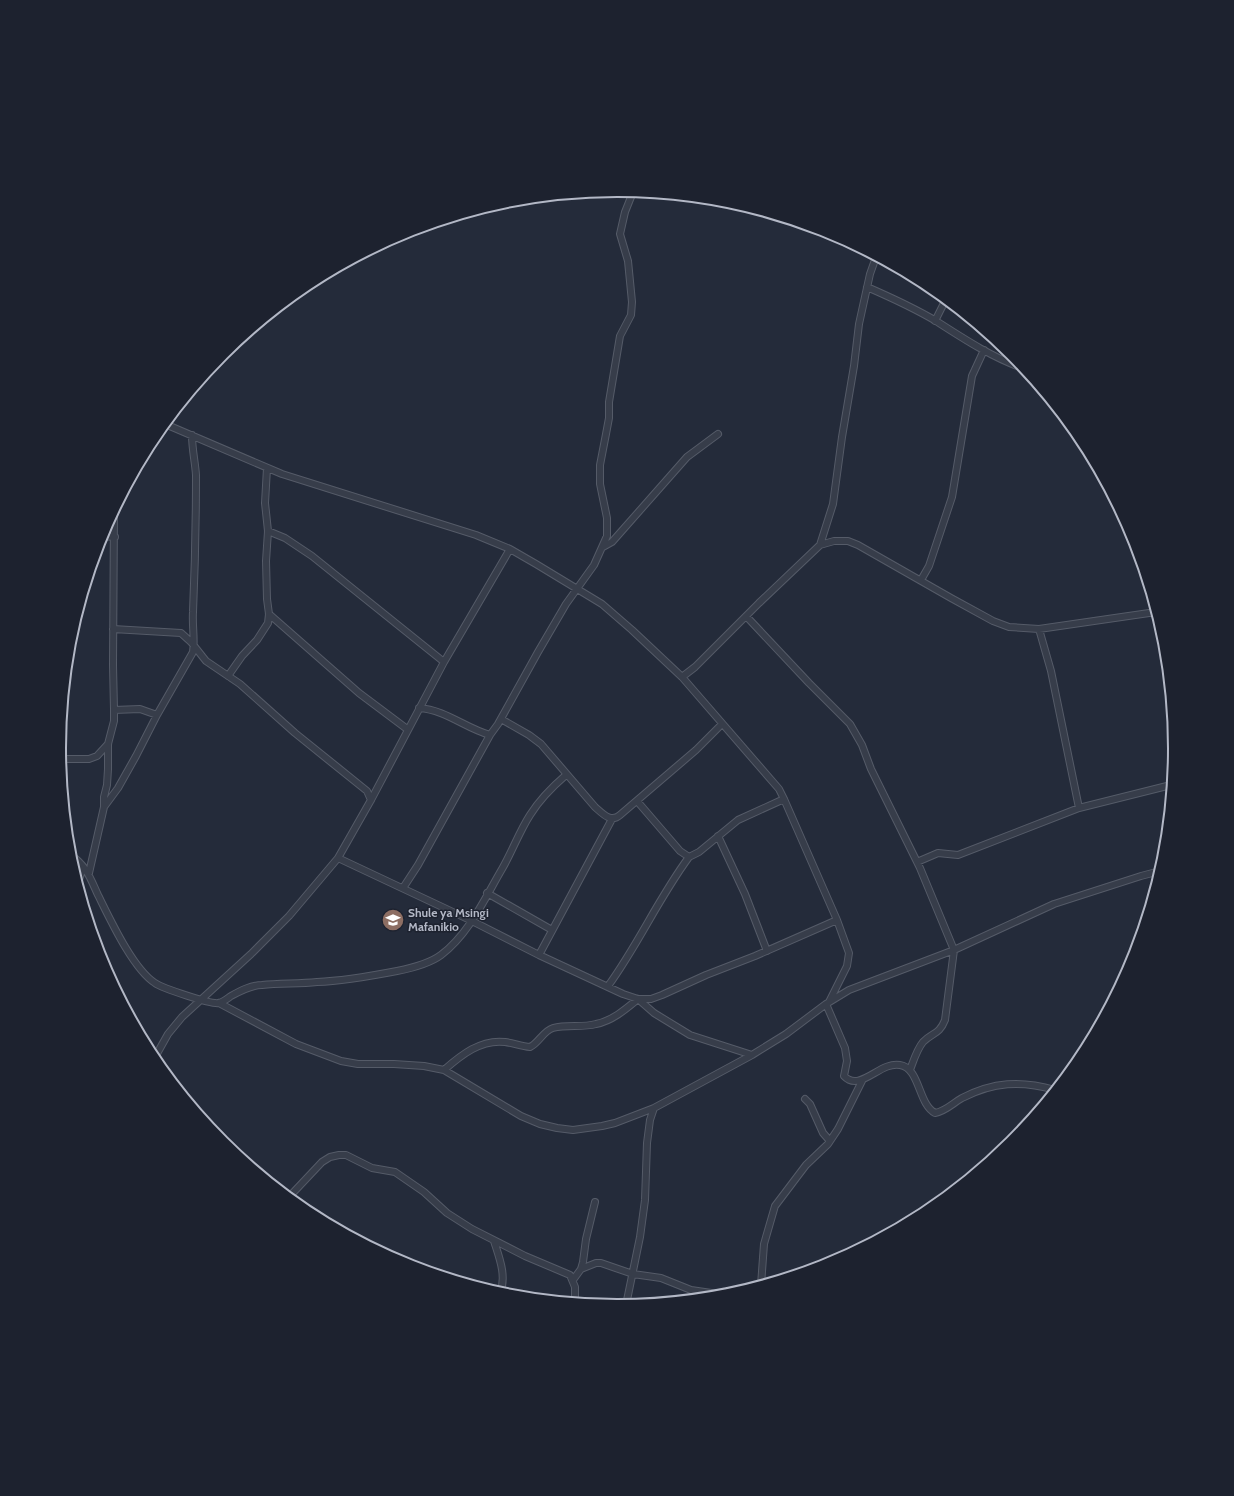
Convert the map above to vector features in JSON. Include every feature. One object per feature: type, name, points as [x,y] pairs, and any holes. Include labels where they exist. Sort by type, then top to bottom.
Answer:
[{"type":"street","points":[[402,888],[418,865],[448,815],[490,735],[501,719],[566,604],[594,565],[603,547],[606,536],[607,518],[600,484],[600,464],[609,418],[609,402],[620,336],[631,315],[632,302],[628,261],[620,234],[625,212],[631,197]]},
{"type":"street","points":[[820,545],[833,504],[859,324],[870,274],[874,261]]},
{"type":"street","points":[[867,288],[886,295],[935,321],[984,350],[1011,363]]},
{"type":"street","points":[[935,321],[943,305]]},
{"type":"street","points":[[921,580],[929,566],[952,497],[972,376],[984,350]]},
{"type":"street","points":[[170,426],[282,474],[476,534],[510,550],[602,604],[682,677],[778,788],[784,799],[837,920],[849,952],[847,966],[828,1003],[845,1048],[846,1061],[844,1076],[854,1081],[862,1081]]},
{"type":"street","points":[[603,547],[612,542],[687,457],[718,434]]},
{"type":"street","points":[[104,807],[118,788],[133,762],[157,715],[193,652],[194,646],[192,630],[196,549],[196,497],[195,461],[192,448],[192,435]]},
{"type":"street","points":[[228,676],[242,656],[257,640],[268,623],[269,614],[266,561],[268,531],[266,516],[267,468]]},
{"type":"street","points":[[88,873],[104,807],[104,797],[107,785],[108,744],[114,721],[113,629],[114,523]]},
{"type":"street","points":[[268,531],[285,538],[312,556],[444,662]]},
{"type":"street","points":[[108,537],[115,537]]},
{"type":"street","points":[[682,677],[696,667],[746,616],[820,545],[834,541],[848,541],[858,545],[993,621],[1009,627],[1039,629],[1151,613]]},
{"type":"street","points":[[158,1052],[175,1024],[200,999],[251,954],[288,916],[338,858],[371,800],[407,729],[444,662],[510,550]]},
{"type":"street","points":[[269,614],[359,693],[407,729]]},
{"type":"street","points":[[746,616],[809,684],[850,724],[862,745],[871,769],[917,862],[954,950],[945,1020],[941,1028],[920,1046],[910,1070]]},
{"type":"street","points":[[113,629],[181,634],[192,630]]},
{"type":"street","points":[[1039,629],[1051,671],[1079,808]]},
{"type":"street","points":[[181,634],[194,646],[206,661],[240,684],[295,733],[367,791],[371,800]]},
{"type":"street","points":[[419,708],[435,710],[477,731],[490,735]]},
{"type":"street","points":[[114,710],[140,709],[157,715]]},
{"type":"street","points":[[501,719],[541,744],[595,807],[604,815],[612,819]]},
{"type":"street","points":[[539,955],[612,819],[616,818],[637,801],[696,750],[722,724]]},
{"type":"street","points":[[66,759],[89,759],[97,756],[108,744]]},
{"type":"street","points":[[219,1003],[238,992],[261,984],[318,982],[380,974],[407,969],[440,956],[451,946],[472,921],[529,816],[551,788],[566,774]]},
{"type":"street","points":[[917,862],[938,853],[958,855],[1079,808],[1167,786]]},
{"type":"street","points":[[608,986],[631,952],[667,887],[689,857],[699,852],[738,820],[784,799]]},
{"type":"street","points":[[637,801],[680,851],[689,857]]},
{"type":"street","points":[[718,836],[745,894],[767,951]]},
{"type":"street","points":[[338,858],[472,921],[539,955],[638,999],[654,1013],[690,1035],[752,1055]]},
{"type":"street","points":[[79,864],[88,873],[110,920],[134,960],[147,977],[162,988],[219,1003],[296,1044],[341,1061],[358,1064],[424,1066],[444,1070],[521,1116],[540,1124],[573,1130],[602,1126],[654,1108],[752,1055],[786,1034],[828,1003],[849,990],[954,950],[1054,904],[1153,873]]},
{"type":"street","points":[[81,872],[82,867]]},
{"type":"street","points":[[487,893],[552,930]]},
{"type":"street","points":[[444,1070],[456,1059],[479,1046],[492,1042],[506,1042],[530,1047],[552,1029],[597,1024],[621,1012],[638,999],[651,999],[662,995],[837,920]]},
{"type":"street","points":[[761,1280],[764,1244],[775,1206],[798,1175],[830,1141],[838,1129],[862,1081],[875,1072],[893,1064],[901,1065],[910,1070],[926,1104],[935,1113],[962,1099],[994,1086],[1025,1084],[1049,1089]]},
{"type":"street","points":[[805,1099],[810,1104],[823,1133],[830,1141]]},
{"type":"street","points":[[627,1299],[640,1237],[644,1200],[647,1143],[650,1120],[654,1108]]},
{"type":"street","points":[[293,1193],[322,1162],[330,1157],[346,1155],[372,1168],[395,1172],[424,1192],[447,1213],[472,1229],[525,1256],[570,1275],[575,1286],[575,1297]]},
{"type":"street","points":[[573,1280],[581,1269],[595,1202]]},
{"type":"street","points":[[494,1241],[501,1263],[504,1282],[502,1286]]},
{"type":"street","points":[[581,1269],[596,1263],[601,1263],[632,1274],[654,1276],[691,1290],[702,1292]]},
{"type":"place","name":"Shule ya Msingi Mafanikio","points":[[393,920]]}]
